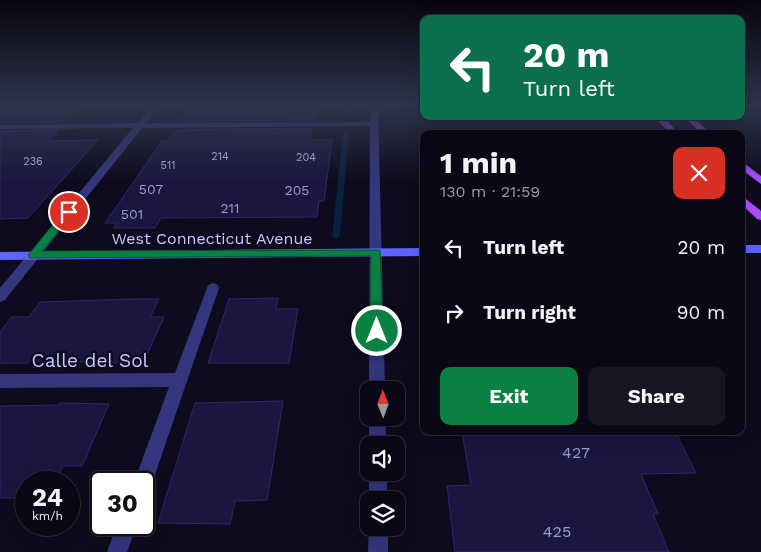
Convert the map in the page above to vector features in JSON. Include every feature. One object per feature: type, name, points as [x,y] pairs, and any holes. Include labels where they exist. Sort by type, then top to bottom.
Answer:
[{"type":"main road","points":[[745,167],[761,181]]},
{"type":"main road","points":[[745,202],[761,217]]},
{"type":"street","points":[[0,297],[136,131]]},
{"type":"street","points":[[374,131],[377,381]]},
{"type":"street","points":[[745,249],[761,249]]},
{"type":"street","name":"West Connecticut Avenue","points":[[0,256],[420,252]]},
{"type":"street","points":[[147,471],[213,288]]},
{"type":"street","name":"Calle del Sol","points":[[0,381],[181,380]]},
{"type":"street","points":[[118,552],[123,536]]},
{"type":"street","points":[[378,536],[378,552]]},
{"type":"building","points":[[0,131],[57,131],[47,141],[98,140],[28,218],[0,219]]},
{"type":"building","points":[[175,131],[311,131],[309,140],[332,140],[324,201],[319,201],[317,217],[161,218],[155,228],[113,228],[117,223],[105,223],[162,141],[168,141]]},
{"type":"building","points":[[278,298],[276,309],[298,309],[289,363],[208,363],[229,299]]},
{"type":"building","points":[[159,299],[150,317],[164,317],[144,361],[124,361],[123,363],[29,361],[28,363],[0,363],[0,332],[11,317],[29,317],[40,302]]},
{"type":"building","points":[[283,401],[267,500],[235,501],[230,524],[158,523],[195,403]]},
{"type":"building","points":[[60,403],[109,404],[82,466],[63,466],[60,471],[15,471],[15,498],[0,498],[0,406],[59,405]]},
{"type":"building","points":[[463,435],[677,435],[696,473],[641,474],[658,514],[653,514],[669,552],[455,552],[447,486],[471,485]]},
{"type":"waterway","points":[[336,236],[346,133]]},
{"type":"route","points":[[69,212],[33,255],[376,252],[377,331]]}]
